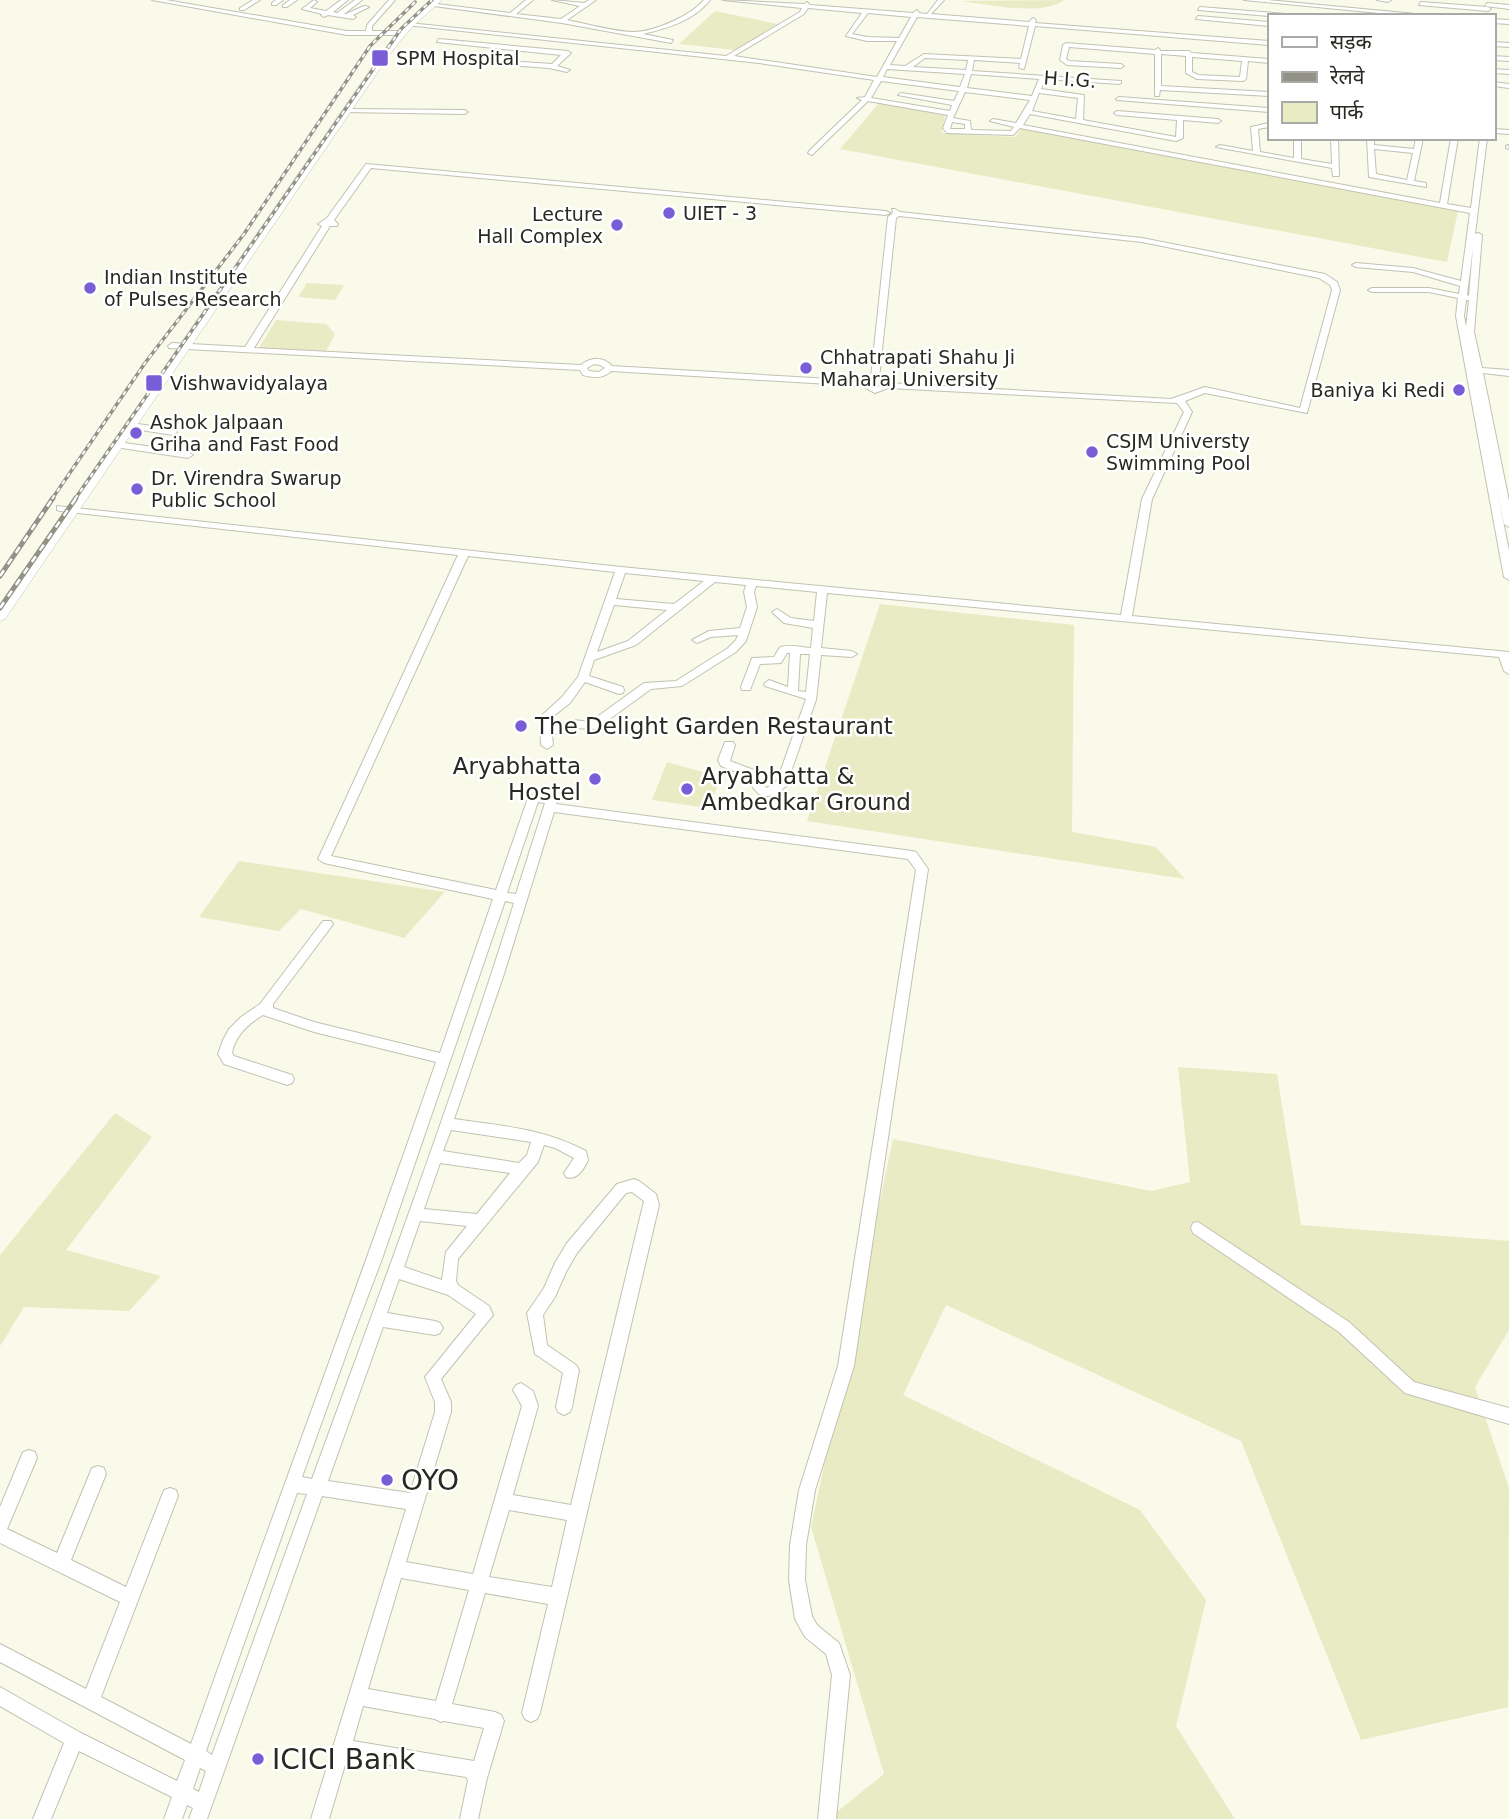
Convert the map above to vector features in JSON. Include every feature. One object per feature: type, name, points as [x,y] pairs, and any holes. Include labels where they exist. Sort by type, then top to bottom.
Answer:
[{"type":"highway","points":[[0,596],[60,508],[179,346],[397,33],[409,25],[431,2]]},
{"type":"highway","points":[[311,155],[347,111],[412,10],[431,2]]},
{"type":"highway","points":[[0,615],[131,426],[179,346]]},
{"type":"street","points":[[155,0],[347,33],[397,33]]},
{"type":"street","points":[[191,0],[371,32]]},
{"type":"street","points":[[243,9],[257,0]]},
{"type":"street","points":[[275,3],[294,0]]},
{"type":"street","points":[[306,27],[345,0]]},
{"type":"street","points":[[338,15],[359,0]]},
{"type":"street","points":[[371,32],[369,26],[392,0]]},
{"type":"street","points":[[511,15],[530,0]]},
{"type":"street","points":[[555,0],[585,5]]},
{"type":"street","points":[[562,21],[593,0]]},
{"type":"street","points":[[634,34],[661,28],[701,11],[707,0]]},
{"type":"street","points":[[754,0],[797,1],[806,5],[1032,21]]},
{"type":"street","points":[[848,7],[853,0]]},
{"type":"street","points":[[870,0],[848,35],[868,39],[895,39]]},
{"type":"street","points":[[929,13],[941,0]]},
{"type":"street","points":[[1195,35],[1201,0]]},
{"type":"street","points":[[1247,0],[1326,3],[1334,8],[1395,14]]},
{"type":"street","points":[[1348,9],[1350,0]]},
{"type":"street","points":[[1380,0],[1388,0]]},
{"type":"street","points":[[1463,0],[1488,6]]},
{"type":"street","points":[[337,6],[308,1],[304,9],[350,17],[366,7]]},
{"type":"street","points":[[431,2],[454,11],[473,10],[562,21],[671,41]]},
{"type":"street","points":[[724,2],[866,9]]},
{"type":"street","points":[[1420,2],[1509,6]]},
{"type":"street","points":[[473,10],[480,5]]},
{"type":"street","points":[[727,58],[802,13],[806,5]]},
{"type":"street","points":[[1333,14],[1334,8]]},
{"type":"street","points":[[1200,9],[1268,14]]},
{"type":"street","points":[[913,13],[1268,41]]},
{"type":"street","points":[[812,153],[863,100],[895,39],[913,13]]},
{"type":"street","points":[[875,77],[886,67],[913,13]]},
{"type":"street","points":[[1198,18],[1268,24]]},
{"type":"street","points":[[440,28],[446,20],[474,23]]},
{"type":"street","points":[[1021,75],[1032,21]]},
{"type":"street","points":[[409,25],[727,58],[875,77],[894,80],[918,90],[960,96],[982,91],[999,94],[1082,96],[1079,121]]},
{"type":"street","points":[[552,66],[596,26]]},
{"type":"street","points":[[1114,127],[1126,29]]},
{"type":"street","points":[[478,39],[502,45],[525,44]]},
{"type":"street","points":[[439,41],[502,45],[567,54]]},
{"type":"street","points":[[1121,66],[1063,60],[1068,44],[1268,61]]},
{"type":"street","points":[[1157,102],[1158,50]]},
{"type":"street","points":[[1189,53],[1190,75],[1217,78],[1244,79],[1245,58]]},
{"type":"street","points":[[924,56],[939,63],[970,66],[989,62],[1023,64]]},
{"type":"street","points":[[894,80],[924,56]]},
{"type":"street","points":[[921,69],[924,56]]},
{"type":"street","points":[[982,91],[989,62]]},
{"type":"street","points":[[508,63],[552,66],[567,70]]},
{"type":"street","points":[[886,67],[921,69],[939,63],[970,66]]},
{"type":"street","points":[[932,85],[939,63]]},
{"type":"street","points":[[950,117],[970,66]]},
{"type":"street","name":"H I.G.","points":[[970,66],[986,73],[1119,82]]},
{"type":"street","points":[[845,67],[875,77]]},
{"type":"street","points":[[999,94],[1003,74]]},
{"type":"street","points":[[863,100],[968,122],[968,132],[1008,135],[1028,112],[1043,77]]},
{"type":"street","points":[[1217,78],[1221,163]]},
{"type":"street","points":[[901,95],[932,85],[960,96]]},
{"type":"street","points":[[1157,88],[1268,94]]},
{"type":"street","points":[[1119,99],[1268,110]]},
{"type":"street","points":[[347,111],[465,112]]},
{"type":"street","points":[[1028,112],[1176,139],[1180,138],[1180,118]]},
{"type":"street","points":[[1117,113],[1218,121]]},
{"type":"street","points":[[993,121],[1337,184],[1476,214]]},
{"type":"street","points":[[1257,153],[1254,127],[1268,125]]},
{"type":"street","points":[[1297,140],[1298,160]]},
{"type":"street","points":[[1334,140],[1337,184]]},
{"type":"street","points":[[1410,183],[1420,140]]},
{"type":"street","points":[[1443,206],[1455,140]]},
{"type":"street","points":[[1484,140],[1466,298],[1460,316],[1478,370],[1509,524]]},
{"type":"street","points":[[1466,298],[1463,284],[1492,140]]},
{"type":"street","points":[[1417,150],[1370,143],[1372,175],[1423,185]]},
{"type":"street","points":[[1220,147],[1336,167]]},
{"type":"street","points":[[248,350],[328,223],[369,166],[1152,241],[1314,274],[1334,284],[1336,290],[1304,411],[1205,390],[1196,391],[1180,401],[1163,402],[885,385],[875,379]]},
{"type":"street","points":[[875,379],[892,215]]},
{"type":"street","points":[[1356,265],[1408,270],[1463,284]]},
{"type":"street","points":[[1429,290],[1431,276]]},
{"type":"street","points":[[1372,290],[1429,290],[1466,298]]},
{"type":"street","points":[[1467,340],[1509,578]]},
{"type":"street","points":[[179,346],[583,368],[588,363],[597,361],[609,368],[865,384],[875,390],[885,385]]},
{"type":"street","points":[[1478,370],[1509,373]]},
{"type":"street","points":[[865,384],[875,379]]},
{"type":"street","points":[[1126,618],[1144,507],[1188,412],[1180,401]]},
{"type":"street","points":[[131,426],[173,432]]},
{"type":"street","points":[[118,445],[188,455]]},
{"type":"street","points":[[60,508],[621,570],[1506,654],[1509,671]]},
{"type":"street","points":[[464,552],[324,859],[521,900]]},
{"type":"street","points":[[621,570],[583,678],[566,700],[545,717],[546,739],[574,724],[592,726],[648,686],[682,682],[736,647],[752,607],[748,592],[752,583]]},
{"type":"street","points":[[592,658],[628,645],[713,579]]},
{"type":"street","points":[[729,745],[725,763],[747,771],[764,791],[772,792],[782,783],[792,760],[792,750],[811,697],[822,589]]},
{"type":"street","points":[[610,603],[678,608]]},
{"type":"street","points":[[777,612],[788,621],[818,625]]},
{"type":"street","points":[[697,640],[713,633],[744,631]]},
{"type":"street","points":[[793,692],[795,648]]},
{"type":"street","points":[[746,687],[757,659],[776,662],[781,650],[795,648],[852,654]]},
{"type":"street","points":[[583,678],[619,690]]},
{"type":"street","points":[[769,684],[811,697]]},
{"type":"street","points":[[173,1819],[444,1059],[534,798],[551,803],[912,855],[922,869],[921,890],[849,1353],[833,1413],[809,1481],[798,1545],[797,1580],[804,1619],[811,1631],[832,1649],[841,1675],[827,1819]]},
{"type":"street","points":[[0,1696],[75,1739],[182,1794],[201,1811],[396,1270],[551,803]]},
{"type":"street","points":[[287,1079],[229,1060],[225,1054],[226,1045],[246,1018],[265,1008],[327,924]]},
{"type":"street","points":[[265,1008],[266,1011],[314,1027],[444,1059]]},
{"type":"street","points":[[446,1124],[553,1141],[581,1155],[581,1160],[571,1172]]},
{"type":"street","points":[[453,1290],[449,1281],[451,1257],[532,1160],[540,1138]]},
{"type":"street","points":[[435,1156],[522,1169]]},
{"type":"street","points":[[531,1713],[652,1205],[651,1198],[634,1185],[625,1186],[572,1248],[550,1292],[535,1313],[540,1349],[569,1367],[572,1373],[564,1407]]},
{"type":"street","points":[[414,1214],[480,1222]]},
{"type":"street","points":[[1198,1228],[1344,1327],[1410,1388],[1509,1416]]},
{"type":"street","points":[[320,1819],[444,1407],[433,1377],[485,1313],[453,1290],[396,1270]]},
{"type":"street","points":[[378,1319],[435,1328]]},
{"type":"street","points":[[441,1713],[530,1406],[527,1396],[521,1390]]},
{"type":"street","points":[[0,1526],[29,1458]]},
{"type":"street","points":[[61,1564],[99,1474]]},
{"type":"street","points":[[292,1484],[417,1502]]},
{"type":"street","points":[[92,1700],[170,1496]]},
{"type":"street","points":[[503,1501],[578,1514]]},
{"type":"street","points":[[0,1534],[130,1598]]},
{"type":"street","points":[[397,1569],[558,1597]]},
{"type":"street","points":[[0,1653],[217,1767]]},
{"type":"street","points":[[358,1696],[495,1721],[469,1819]]},
{"type":"street","points":[[42,1819],[75,1739]]},
{"type":"street","points":[[342,1748],[463,1766],[476,1772],[478,1778]]},
{"type":"green space","points":[[1064,0],[1054,5],[1029,9],[961,1]]},
{"type":"green space","points":[[715,11],[778,24],[735,50],[679,44]]},
{"type":"green space","points":[[879,103],[945,115],[942,133],[1015,137],[1022,128],[1458,211],[1447,262],[840,149]]},
{"type":"green space","points":[[307,283],[344,285],[335,300],[298,297]]},
{"type":"green space","points":[[276,320],[326,324],[335,334],[326,351],[259,348]]},
{"type":"green space","points":[[880,604],[1074,625],[1072,832],[1156,847],[1185,879],[807,821]]},
{"type":"green space","name":"Aryabhatta & Ambedkar Ground","points":[[667,762],[721,777],[708,808],[652,800]]},
{"type":"green space","points":[[239,861],[445,892],[404,938],[301,909],[279,931],[199,917]]},
{"type":"green space","points":[[1178,1067],[1277,1074],[1301,1225],[1509,1241],[1509,1330],[1475,1387],[1509,1488],[1508,1707],[1361,1740],[1241,1441],[946,1305],[903,1395],[1140,1510],[1206,1600],[1176,1726],[1235,1819],[828,1819],[884,1774],[811,1527],[893,1139],[1151,1191],[1190,1182]]},
{"type":"green space","points":[[115,1113],[152,1137],[66,1250],[161,1276],[129,1311],[24,1307],[0,1346],[0,1255]]},
{"type":"railway","points":[[75,499],[401,29],[432,0]]},
{"type":"railway","points":[[52,499],[145,363],[244,234],[370,46],[415,2]]},
{"type":"railway","points":[[0,576],[53,498]]},
{"type":"railway","points":[[0,608],[76,498]]},
{"type":"place","name":"SPM Hospital","points":[[380,58]]},
{"type":"place","name":"UIET - 3","points":[[669,213]]},
{"type":"place","name":"Lecture Hall Complex","points":[[617,225]]},
{"type":"place","name":"Indian Institute of Pulses Research","points":[[90,288]]},
{"type":"place","name":"Chhatrapati Shahu Ji Maharaj University","points":[[806,368]]},
{"type":"place","name":"Vishwavidyalaya","points":[[154,383]]},
{"type":"place","name":"Baniya ki Redi","points":[[1459,390]]},
{"type":"place","name":"Ashok Jalpaan Griha and Fast Food","points":[[136,433]]},
{"type":"place","name":"CSJM Universty Swimming Pool","points":[[1092,452]]},
{"type":"place","name":"Dr. Virendra Swarup Public School","points":[[137,489]]},
{"type":"place","name":"The Delight Garden Restaurant","points":[[521,726]]},
{"type":"place","name":"Aryabhatta Hostel","points":[[595,779]]},
{"type":"place","name":"Aryabhatta & Ambedkar Ground","points":[[687,789]]},
{"type":"place","name":"OYO","points":[[387,1480]]},
{"type":"place","name":"ICICI Bank","points":[[258,1759]]}]
